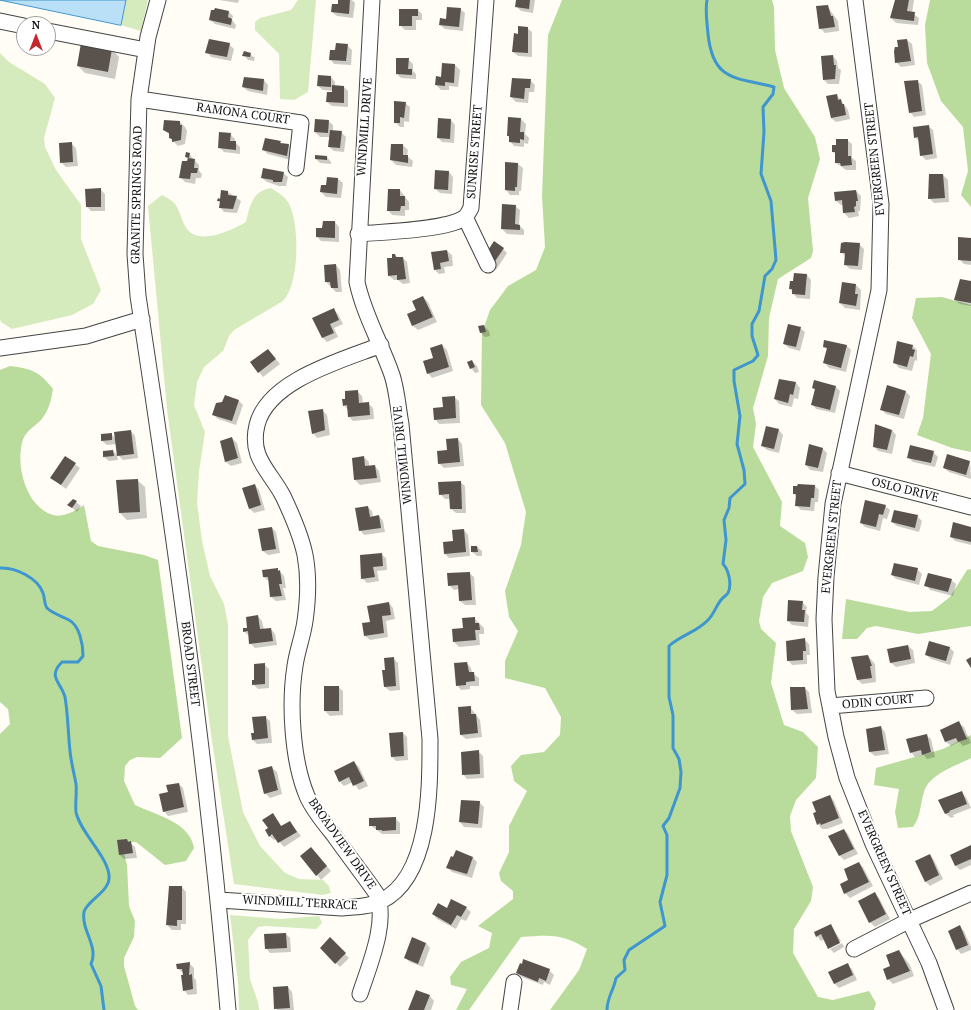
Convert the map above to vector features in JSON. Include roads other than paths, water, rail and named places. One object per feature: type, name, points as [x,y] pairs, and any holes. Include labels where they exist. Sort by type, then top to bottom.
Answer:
[{"type":"street","name":"GRANITE SPRINGS ROAD","points":[[142,319],[135,254],[139,99],[146,50],[158,0]]},
{"type":"street","name":"WINDMILL DRIVE","points":[[372,0],[358,234],[357,282],[361,303],[381,345],[392,377],[401,424],[430,739],[430,772],[427,810],[420,849],[407,876],[391,895],[380,902]]},
{"type":"street","name":"SUNRISE STREET","points":[[465,217],[471,208],[486,0]]},
{"type":"street","name":"EVERGREEN STREET","points":[[855,0],[877,158],[881,204],[881,242],[879,290],[832,511],[824,619],[827,691],[847,778],[874,844],[929,963],[946,1010]]},
{"type":"street","points":[[0,21],[16,24]]},
{"type":"street","points":[[56,33],[146,50]]},
{"type":"street","name":"RAMONA COURT","points":[[139,99],[301,123],[296,168]]},
{"type":"street","points":[[358,234],[425,228],[454,223],[465,217],[488,265]]},
{"type":"street","points":[[0,348],[86,336],[142,319]]},
{"type":"street","name":"BROAD STREET","points":[[142,319],[179,580],[219,900],[228,1010]]},
{"type":"street","name":"BROADVIEW DRIVE","points":[[380,902],[376,893],[319,816],[307,797],[300,774],[291,709],[295,666],[305,622],[307,582],[304,555],[296,527],[282,495],[259,459],[256,444],[257,425],[262,413],[276,396],[305,375],[381,345]]},
{"type":"street","name":"OSLO DRIVE","points":[[839,473],[971,507]]},
{"type":"street","name":"ODIN COURT","points":[[830,706],[926,698]]},
{"type":"street","points":[[854,949],[910,920],[971,893]]},
{"type":"street","name":"WINDMILL TERRACE","points":[[219,900],[342,908],[362,907],[380,902]]},
{"type":"street","points":[[360,994],[374,950],[381,916],[380,902]]},
{"type":"street","points":[[510,1010],[514,982]]},
{"type":"water","points":[[0,0],[126,0],[121,25]]},
{"type":"waterway","points":[[607,1010],[608,1001],[616,978],[625,970],[624,960],[629,950],[665,926],[660,902],[667,875],[667,835],[663,826],[669,818],[680,788],[681,772],[679,759],[673,748],[673,715],[669,697],[669,646],[704,624],[710,618],[719,602],[729,590],[729,578],[727,570],[723,564],[726,540],[724,520],[729,508],[730,498],[745,484],[744,470],[737,444],[740,416],[734,381],[734,370],[753,361],[758,355],[752,336],[752,324],[759,311],[765,276],[772,269],[776,260],[771,201],[761,174],[764,132],[763,107],[773,94],[774,87],[729,75],[721,69],[715,61],[711,50],[706,17],[707,0]]},
{"type":"waterway","points":[[0,568],[12,569],[31,578],[43,593],[47,608],[73,623],[78,631],[81,641],[83,656],[78,662],[62,662],[58,667],[55,676],[63,692],[66,703],[70,755],[76,784],[76,812],[83,829],[105,863],[108,871],[108,884],[89,904],[84,912],[85,926],[93,951],[91,964],[101,986],[104,1010]]}]
